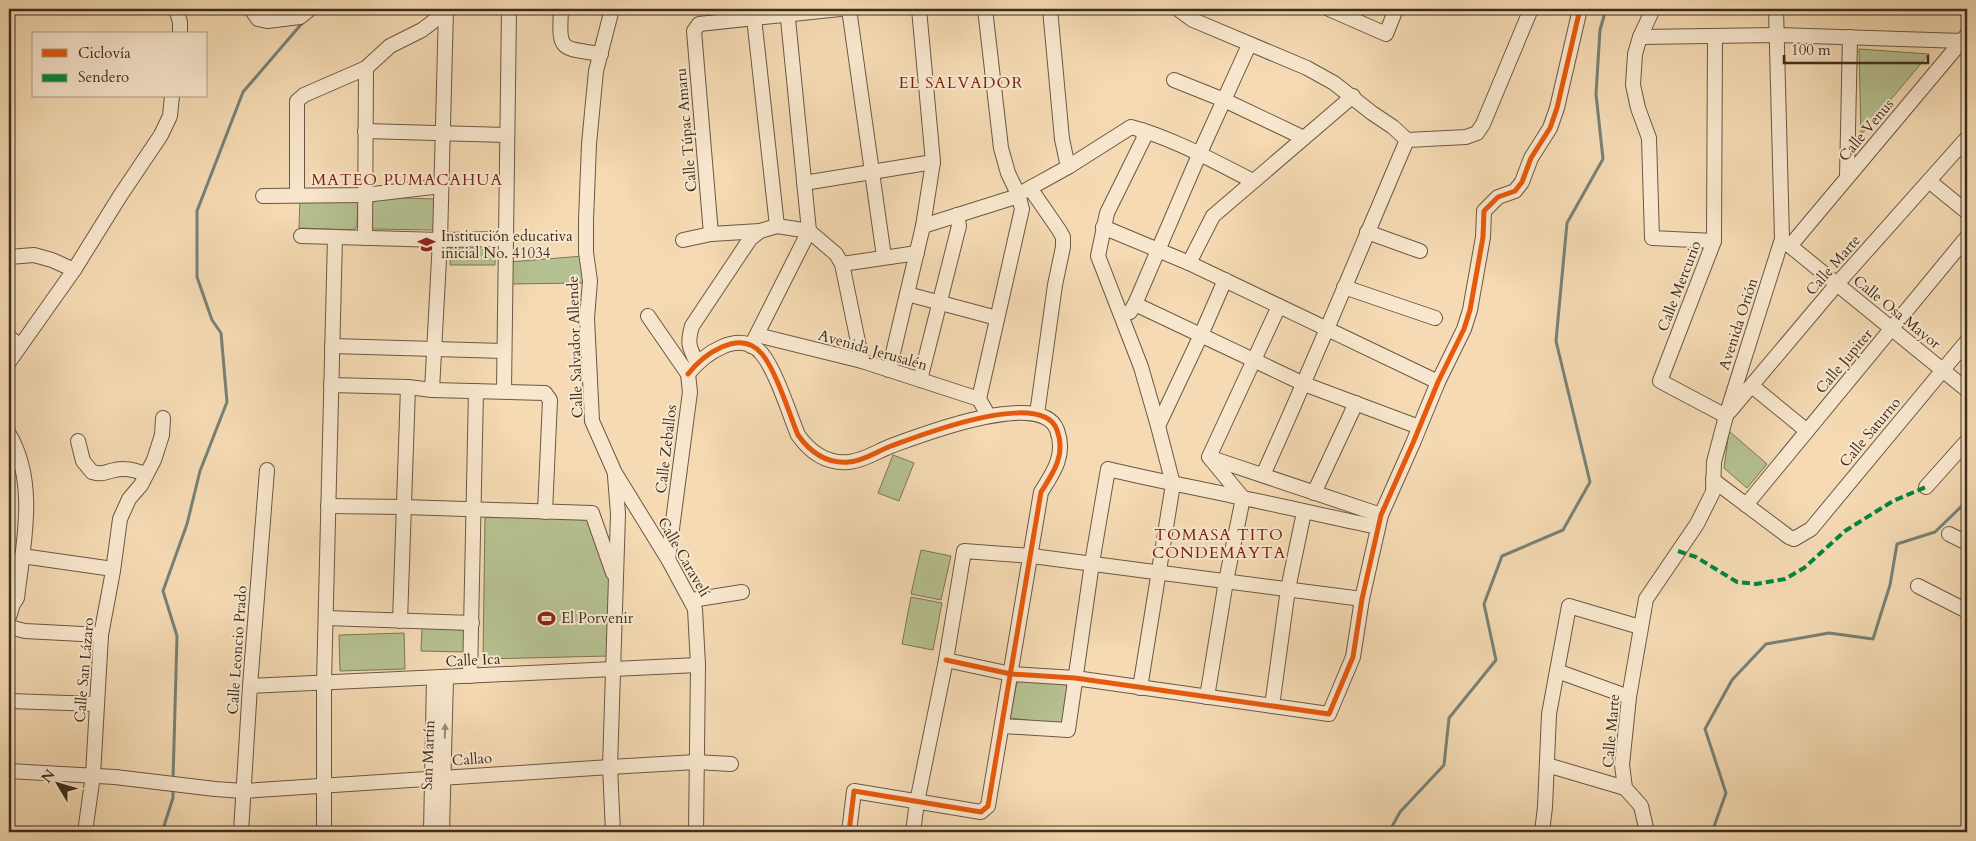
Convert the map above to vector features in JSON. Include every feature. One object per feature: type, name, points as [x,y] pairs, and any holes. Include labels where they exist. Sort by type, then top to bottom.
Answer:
[{"type":"street","points":[[176,9],[180,22],[180,32]]},
{"type":"street","points":[[251,9],[258,19],[267,21],[300,17],[310,9]]},
{"type":"street","points":[[296,194],[297,102],[304,95],[366,68],[390,46],[422,30],[445,9]]},
{"type":"street","points":[[432,390],[440,240],[445,9]]},
{"type":"street","points":[[504,392],[509,9]]},
{"type":"street","points":[[561,9],[561,42],[565,47],[600,54]]},
{"type":"street","name":"Calle Salvador Allende","points":[[612,9],[596,71],[589,144],[586,252],[590,281],[587,318],[592,421],[615,473]]},
{"type":"street","points":[[777,226],[754,14],[840,9]]},
{"type":"street","points":[[849,9],[884,257]]},
{"type":"street","points":[[889,370],[923,226],[933,162],[919,9]]},
{"type":"street","points":[[985,9],[1001,148],[1008,173],[1059,230],[1063,237],[1064,247],[1055,285],[1037,414]]},
{"type":"street","points":[[1050,9],[1062,139],[1068,167]]},
{"type":"street","points":[[1178,9],[1193,20],[1307,68],[1334,83],[1393,127],[1407,140],[1466,137],[1478,133],[1484,124],[1531,9]]},
{"type":"street","points":[[1330,9],[1386,34],[1396,9]]},
{"type":"street","points":[[946,660],[1011,674],[1075,678],[1329,714],[1353,657],[1362,599],[1379,521],[1438,382],[1464,329],[1470,310],[1483,237],[1484,211],[1498,197],[1515,192],[1522,182],[1531,158],[1550,128],[1557,108],[1580,9]]},
{"type":"street","points":[[1653,9],[1640,37],[1635,54],[1633,86],[1638,108],[1650,138],[1652,238],[1714,241]]},
{"type":"street","name":"Avenida Orión","points":[[1640,627],[1646,598],[1697,524],[1713,492],[1714,462],[1726,416],[1786,243],[1776,9]]},
{"type":"street","points":[[787,12],[809,231],[754,340],[769,365],[798,435],[816,454],[833,461],[852,462],[891,446],[988,415],[1026,412],[1046,416],[1055,424],[1061,440],[1059,461],[1041,492],[1032,556],[988,806],[981,812],[854,791],[849,832]]},
{"type":"street","name":"Calle Túpac Amaru","points":[[711,234],[694,32],[699,24],[754,14]]},
{"type":"street","points":[[1640,37],[1777,35],[1850,37],[1964,44]]},
{"type":"street","name":"Calle Mercurio","points":[[1715,36],[1714,241],[1660,381],[1726,416]]},
{"type":"street","points":[[1848,177],[1850,37]]},
{"type":"street","name":"Calle Venus","points":[[1786,243],[1848,177],[1964,44]]},
{"type":"street","points":[[1123,320],[1135,304],[1199,154],[1249,45]]},
{"type":"street","points":[[365,238],[366,68]]},
{"type":"street","points":[[1174,80],[1224,100],[1304,138]]},
{"type":"street","points":[[1189,263],[1212,216],[1352,96]]},
{"type":"street","points":[[9,362],[74,270],[161,135],[170,116],[172,98]]},
{"type":"street","points":[[923,226],[1024,191],[1068,167],[1132,127],[1199,154],[1253,181]]},
{"type":"street","points":[[1140,688],[1173,484],[1141,367],[1098,256],[1107,213],[1144,138],[1142,130]]},
{"type":"street","points":[[365,131],[506,135]]},
{"type":"street","name":"Calle Marte","points":[[1726,416],[1838,284],[1967,138]]},
{"type":"street","points":[[1263,476],[1407,140]]},
{"type":"street","points":[[804,182],[933,162]]},
{"type":"street","points":[[1929,181],[1967,212]]},
{"type":"street","points":[[263,196],[296,194],[365,195],[441,186]]},
{"type":"street","points":[[988,415],[979,399],[1022,209],[1024,191]]},
{"type":"street","points":[[920,380],[959,226],[957,215]]},
{"type":"street","points":[[683,240],[711,234],[760,231],[777,226],[809,231],[836,254],[842,264],[862,361]]},
{"type":"street","points":[[1104,227],[1189,263],[1438,382]]},
{"type":"street","points":[[697,363],[689,348],[688,339],[692,326],[750,239],[760,231]]},
{"type":"street","points":[[1367,232],[1420,251]]},
{"type":"street","points":[[301,236],[440,240],[505,238]]},
{"type":"street","name":"Calle Jupiter","points":[[1746,505],[1967,236]]},
{"type":"street","points":[[324,832],[324,682],[334,237]]},
{"type":"street","name":"Calle Osa Mayor","points":[[1786,243],[1967,390]]},
{"type":"street","points":[[842,264],[917,253]]},
{"type":"street","points":[[9,257],[34,255],[52,260],[74,270]]},
{"type":"street","points":[[1158,426],[1225,280]]},
{"type":"street","points":[[1344,287],[1435,318]]},
{"type":"street","points":[[907,294],[997,318]]},
{"type":"street","points":[[1135,304],[1304,384],[1419,427]]},
{"type":"street","points":[[1209,457],[1279,306]]},
{"type":"street","points":[[648,316],[688,374]]},
{"type":"street","points":[[9,337],[20,346]]},
{"type":"street","name":"Avenida Jerusalén","points":[[688,374],[697,363],[719,348],[728,344],[754,340],[862,361],[979,399]]},
{"type":"street","name":"Calle Saturno","points":[[1746,505],[1794,539],[1811,529],[1967,341]]},
{"type":"street","points":[[332,346],[504,352]]},
{"type":"street","name":"Calle Zeballos","points":[[668,558],[690,392],[688,374]]},
{"type":"street","points":[[331,386],[408,387],[432,390],[545,393],[550,400],[545,512]]},
{"type":"street","points":[[1752,386],[1807,431]]},
{"type":"street","points":[[400,620],[408,387]]},
{"type":"street","points":[[470,676],[476,391]]},
{"type":"street","points":[[1314,493],[1356,403]]},
{"type":"street","name":"Calle San Lázaro","points":[[84,832],[93,775],[101,634],[120,519],[129,499],[140,485],[154,460],[162,435],[163,418]]},
{"type":"street","points":[[9,434],[14,443],[25,484],[28,504],[17,598],[10,608]]},
{"type":"street","points":[[78,441],[83,461],[92,472],[102,474],[115,470],[130,469],[146,474]]},
{"type":"street","points":[[1926,487],[1967,441]]},
{"type":"street","points":[[1209,457],[1314,493],[1379,521]]},
{"type":"street","points":[[1209,457],[1243,498]]},
{"type":"street","points":[[1002,726],[1068,730],[1092,563],[1108,469],[1304,512],[1379,521]]},
{"type":"street","name":"Calle Leoncio Prado","points":[[241,832],[267,470]]},
{"type":"street","points":[[613,832],[610,766],[618,514],[615,473]]},
{"type":"street","name":"Calle Caravelí","points":[[615,473],[692,600],[697,617],[696,832]]},
{"type":"street","points":[[1713,480],[1746,505]]},
{"type":"street","points":[[1207,697],[1226,581],[1243,498]]},
{"type":"street","points":[[328,506],[404,506],[592,513],[616,581]]},
{"type":"street","points":[[1272,706],[1288,589],[1304,512]]},
{"type":"street","points":[[1949,534],[1967,543]]},
{"type":"street","points":[[913,832],[917,802],[946,660],[964,551],[1092,563],[1362,599]]},
{"type":"street","points":[[22,556],[113,569]]},
{"type":"street","points":[[1918,586],[1967,611]]},
{"type":"street","points":[[692,600],[742,592]]},
{"type":"street","points":[[1542,832],[1549,714],[1569,606],[1640,627]]},
{"type":"street","points":[[326,618],[472,623]]},
{"type":"street","points":[[9,627],[25,631],[101,634]]},
{"type":"street","name":"Calle Marte","points":[[1640,627],[1622,765],[1625,788],[1641,806],[1647,832]]},
{"type":"street","name":"Calle Ica","points":[[250,686],[698,665]]},
{"type":"street","points":[[1557,671],[1630,697]]},
{"type":"street","name":"San Martín","points":[[440,678],[438,778],[442,832]]},
{"type":"street","points":[[9,701],[97,704]]},
{"type":"street","name":"Callao","points":[[9,771],[115,776],[243,791],[610,766],[696,762],[731,764]]},
{"type":"street","points":[[1547,765],[1625,788]]},
{"type":"street","name":"San Martín","points":[[431,832],[438,778]]},
{"type":"green space","points":[[1859,49],[1929,54],[1861,135]]},
{"type":"green space","points":[[370,197],[436,199],[435,230],[370,229]]},
{"type":"green space","points":[[300,199],[354,200],[358,203],[357,226],[354,230],[299,228]]},
{"type":"green space","points":[[451,238],[495,239],[495,265],[450,265]]},
{"type":"green space","points":[[583,256],[583,283],[510,284],[509,262]]},
{"type":"green space","points":[[1729,431],[1767,464],[1747,488],[1724,468]]},
{"type":"green space","points":[[893,455],[914,463],[899,501],[878,493]]},
{"type":"green space","name":"El Porvenir","points":[[485,517],[589,518],[611,581],[609,656],[483,659]]},
{"type":"green space","points":[[921,550],[951,556],[941,600],[911,594]]},
{"type":"green space","points":[[911,597],[942,603],[933,650],[902,644]]},
{"type":"green space","points":[[422,627],[467,629],[467,652],[421,651]]},
{"type":"green space","points":[[404,633],[405,669],[340,671],[339,635]]},
{"type":"green space","points":[[1018,677],[1072,683],[1064,725],[1010,718]]},
{"type":"waterway","points":[[1389,832],[1400,812],[1444,765],[1449,718],[1496,660],[1484,604],[1502,556],[1563,530],[1590,482],[1556,341],[1567,223],[1603,159],[1596,94],[1600,30],[1606,9]]},
{"type":"waterway","points":[[173,780],[177,636],[163,591],[187,524],[200,471],[227,402],[221,333],[212,320],[197,277],[197,211],[243,92],[304,21]]},
{"type":"waterway","points":[[1712,832],[1726,793],[1705,729],[1732,680],[1766,644],[1829,633],[1873,639],[1890,585],[1897,544],[1935,532],[1967,501]]},
{"type":"waterway","points":[[162,832],[173,798],[173,788]]},
{"type":"marked path","points":[[1678,551],[1696,557],[1737,582],[1756,584],[1785,579],[1804,568],[1845,531],[1893,501],[1926,487]]},
{"type":"cycle path","points":[[946,660],[1011,674],[1075,678],[1329,714],[1353,657],[1362,599],[1381,515],[1438,382],[1464,329],[1470,310],[1483,237],[1484,211],[1498,197],[1515,191],[1522,182],[1531,158],[1550,128],[1557,108],[1580,9]]},
{"type":"cycle path","points":[[688,374],[703,359],[722,347],[733,343],[753,346],[767,361],[798,435],[814,452],[833,461],[849,462],[860,460],[927,433],[980,418],[1006,414],[1029,413],[1047,418],[1057,430],[1060,447],[1059,455],[1054,470],[1041,492],[988,806],[981,812],[854,791],[849,832]]},
{"type":"place","name":"Institución educativa inicial No. 41034","points":[[427,245]]},
{"type":"place","name":"El Porvenir","points":[[547,618]]},
{"type":"district","name":"EL SALVADOR","points":[[961,82]]},
{"type":"district","name":"MATEO PUMACAHUA","points":[[407,179]]},
{"type":"district","name":"TOMASA TITO CONDEMAYTA","points":[[1219,543]]}]
